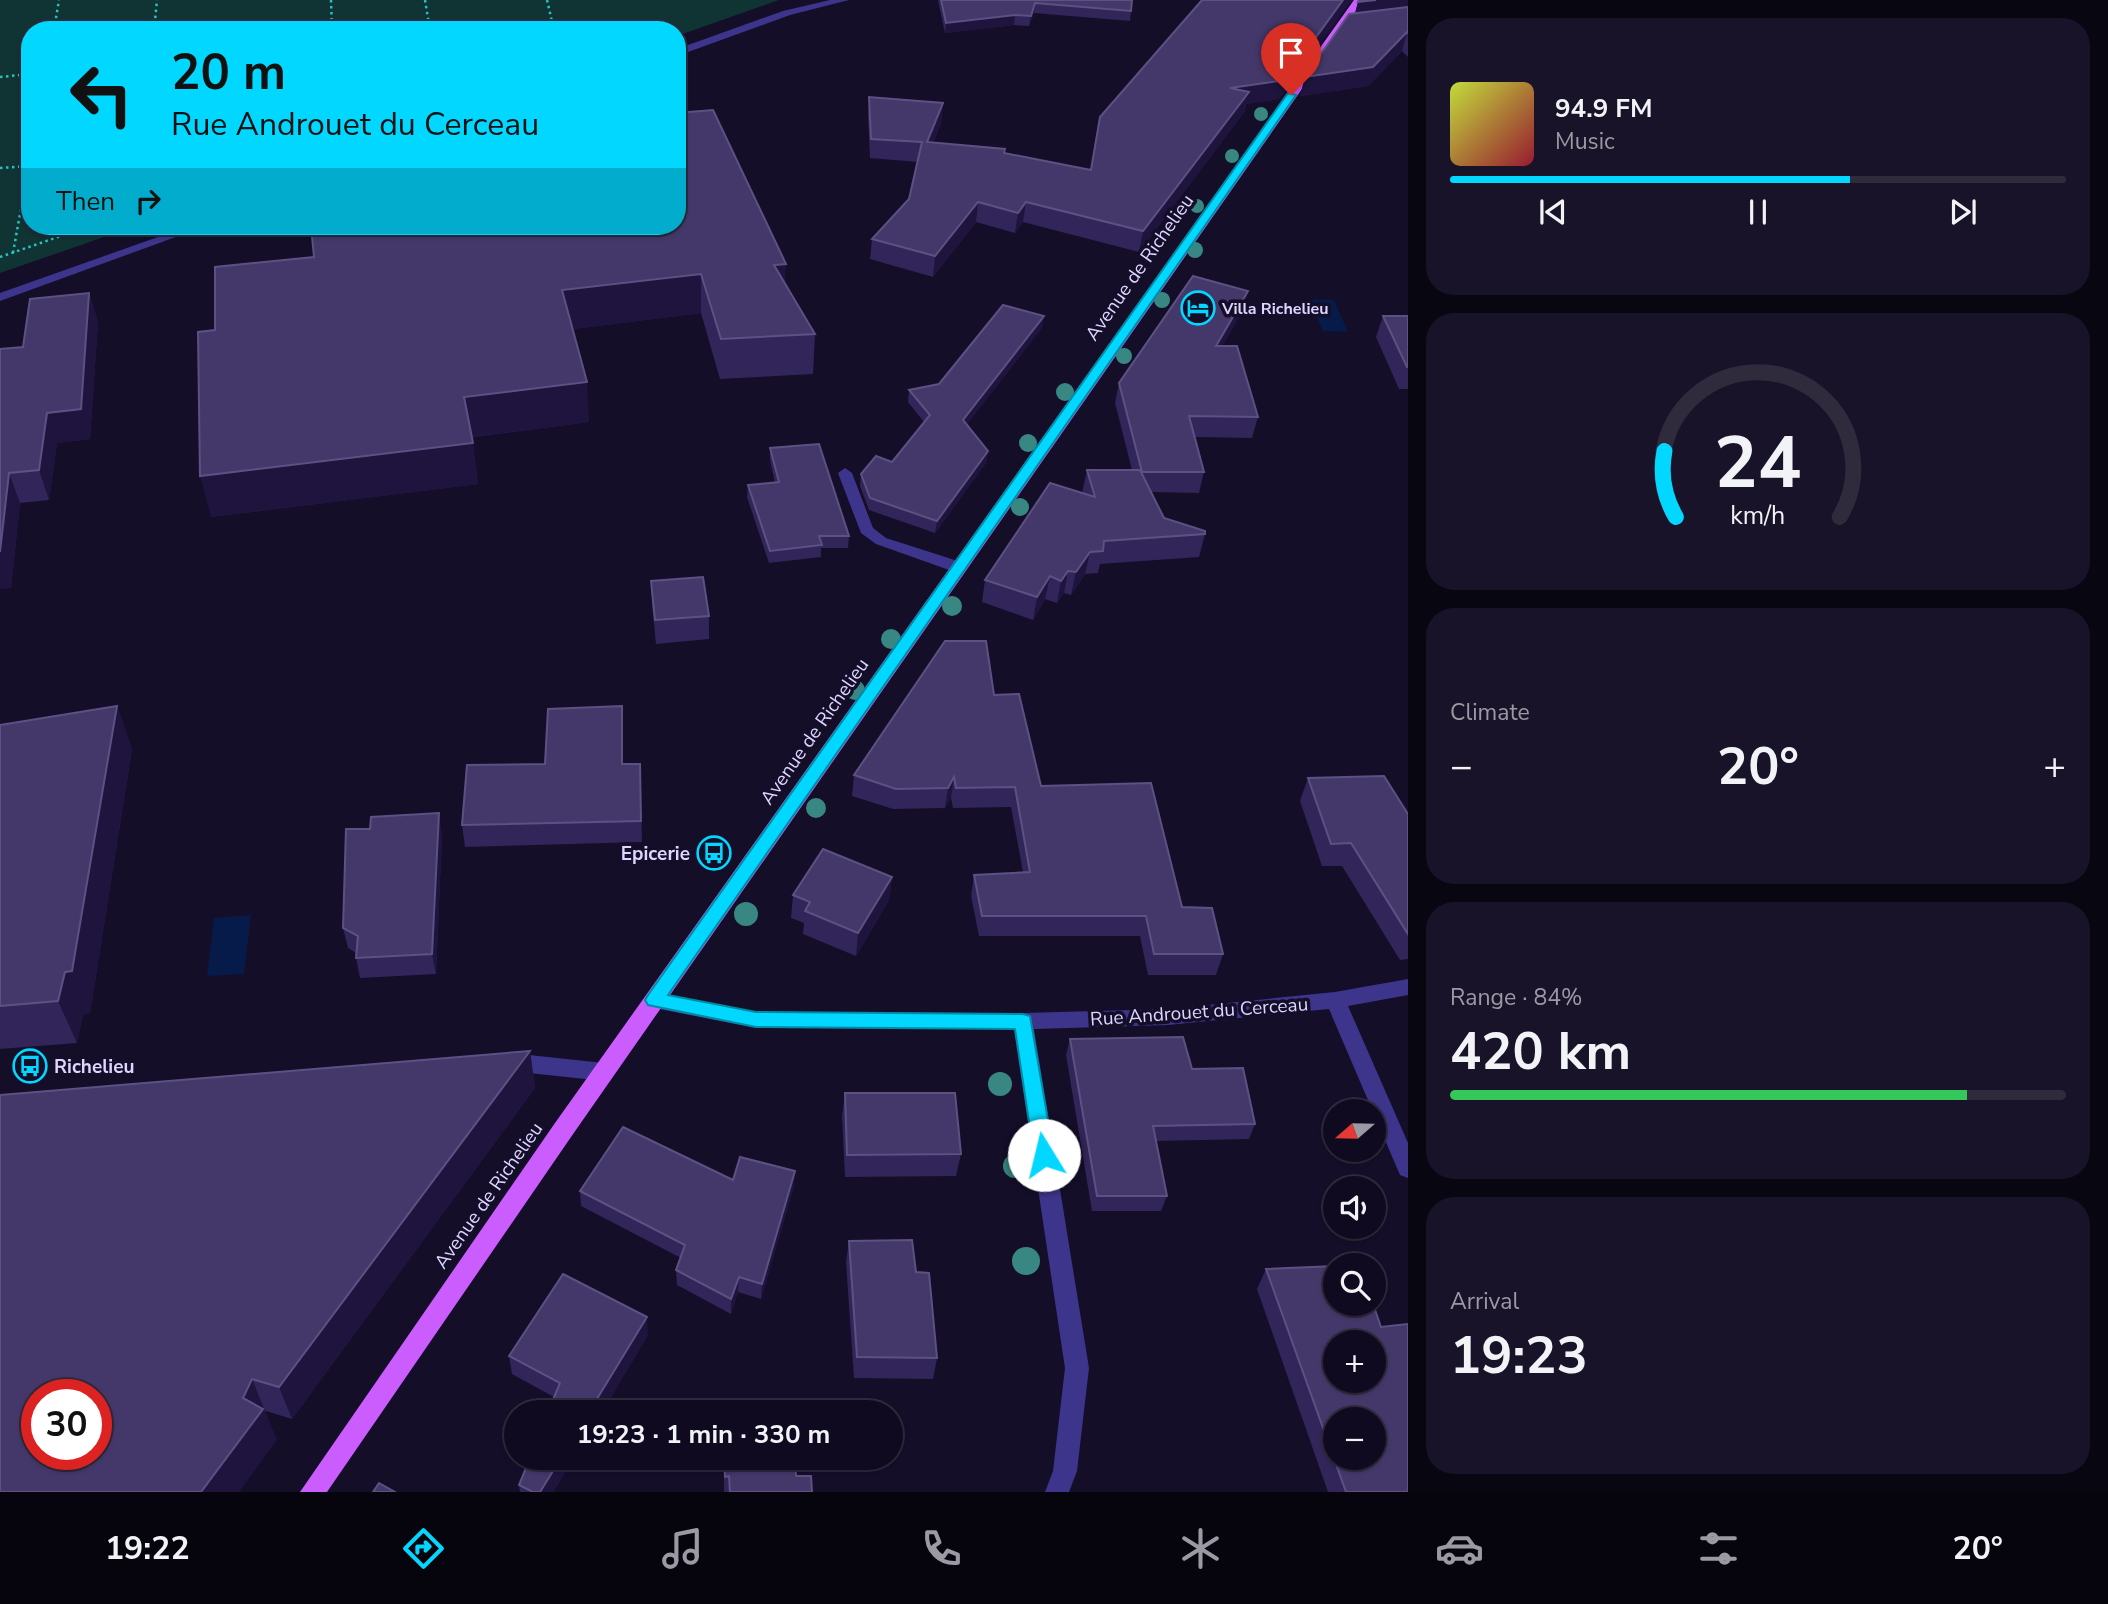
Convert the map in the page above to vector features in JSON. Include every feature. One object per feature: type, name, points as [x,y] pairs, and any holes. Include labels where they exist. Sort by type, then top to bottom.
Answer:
[{"type":"main road","name":"Avenue de Richelieu","points":[[312,1492],[958,567],[1345,28],[1359,0]]},
{"type":"street","points":[[686,50],[787,13],[844,0]]},
{"type":"street","points":[[0,297],[175,235]]},
{"type":"street","points":[[845,473],[866,530],[881,541],[958,567]]},
{"type":"street","name":"Rue Androuet du Cerceau","points":[[654,1000],[756,1020],[1023,1021],[1168,1017],[1335,1000],[1408,988]]},
{"type":"street","points":[[1335,1000],[1408,1168]]},
{"type":"street","points":[[1023,1021],[1077,1368],[1065,1471],[1057,1492]]},
{"type":"street","points":[[484,1062],[552,1064],[604,1072]]},
{"type":"path","points":[[56,21],[59,0]]},
{"type":"path","points":[[155,21],[157,0]]},
{"type":"path","points":[[331,0],[332,21]]},
{"type":"path","points":[[425,0],[428,21]]},
{"type":"path","points":[[547,0],[552,21]]},
{"type":"path","points":[[0,76],[21,75]]},
{"type":"path","points":[[0,168],[21,167]]},
{"type":"path","points":[[13,253],[21,210]]},
{"type":"path","points":[[0,257],[64,235]]},
{"type":"green space","points":[[0,0],[779,0],[686,33],[686,21],[21,21],[21,235],[110,235],[0,273]]},
{"type":"water","points":[[1309,299],[1334,300],[1348,332],[1323,331]]},
{"type":"water","points":[[251,915],[244,974],[207,976],[214,918]]},
{"type":"building","points":[[941,0],[1132,0],[1131,11],[1035,3],[1031,16],[1015,15],[946,23]]},
{"type":"building","points":[[1202,0],[1343,0],[1285,80],[1230,88],[1249,92],[1143,231],[1026,202],[1018,213],[978,202],[935,256],[872,239],[909,199],[922,142],[871,139],[869,97],[943,103],[927,142],[1005,149],[1004,153],[1091,170],[1100,117]]},
{"type":"building","points":[[1408,7],[1408,33],[1373,67],[1305,77],[1349,14]]},
{"type":"building","points":[[713,110],[786,264],[774,265],[815,334],[721,339],[701,274],[562,290],[587,382],[464,397],[473,443],[200,476],[198,332],[215,330],[215,267],[314,257],[312,235],[686,235],[686,112]]},
{"type":"building","points":[[1193,276],[1248,291],[1216,346],[1237,346],[1258,417],[1189,416],[1204,472],[1142,472],[1119,383]]},
{"type":"building","points":[[89,293],[81,409],[47,413],[39,470],[9,473],[0,552],[0,349],[23,347],[30,299]]},
{"type":"building","points":[[1003,305],[1044,316],[963,420],[988,451],[937,521],[870,498],[861,474],[876,456],[892,462],[930,415],[909,390],[939,384]]},
{"type":"building","points":[[1383,316],[1408,316],[1408,367],[1407,367]]},
{"type":"building","points":[[819,444],[849,536],[819,536],[822,545],[770,551],[748,485],[779,482],[770,448]]},
{"type":"building","points":[[1087,470],[1140,470],[1164,518],[1205,531],[1205,534],[1104,541],[1103,551],[1090,552],[1076,572],[1068,571],[1061,581],[1050,576],[1037,597],[985,580],[1050,483],[1095,497]]},
{"type":"building","points":[[703,577],[709,616],[655,620],[651,581]]},
{"type":"building","points":[[945,641],[986,641],[994,695],[1019,694],[1041,786],[1151,783],[1182,907],[1212,908],[1223,954],[1154,954],[1146,916],[982,916],[974,875],[1030,872],[1015,787],[956,788],[954,777],[948,788],[896,789],[854,775]]},
{"type":"building","points":[[117,706],[72,971],[65,972],[58,1001],[0,1006],[0,725]]},
{"type":"building","points":[[622,706],[622,764],[640,764],[641,821],[462,825],[467,765],[545,764],[548,709]]},
{"type":"building","points":[[1384,776],[1408,814],[1408,934],[1351,843],[1331,844],[1308,778]]},
{"type":"building","points":[[439,813],[432,954],[356,958],[358,936],[343,928],[346,829],[370,829],[371,817]]},
{"type":"building","points":[[823,849],[892,877],[858,933],[805,911],[810,902],[793,895]]},
{"type":"building","points":[[1183,1037],[1192,1069],[1243,1068],[1255,1124],[1153,1126],[1167,1196],[1097,1196],[1070,1039]]},
{"type":"building","points":[[530,1051],[279,1387],[252,1379],[243,1398],[263,1409],[201,1492],[0,1492],[0,1095]]},
{"type":"building","points":[[845,1093],[955,1093],[961,1154],[847,1155]]},
{"type":"building","points":[[623,1127],[733,1180],[740,1157],[795,1171],[762,1284],[739,1277],[731,1299],[676,1270],[685,1245],[580,1191]]},
{"type":"building","points":[[912,1240],[916,1272],[929,1273],[937,1358],[857,1357],[849,1241]]},
{"type":"building","points":[[1323,1267],[1323,1316],[1377,1316],[1381,1327],[1408,1324],[1408,1492],[1346,1492],[1338,1470],[1386,1470],[1386,1407],[1323,1407],[1323,1428],[1266,1269]]},
{"type":"building","points":[[563,1274],[647,1317],[596,1400],[553,1400],[560,1383],[509,1356]]},
{"type":"building","points":[[525,1470],[554,1470],[540,1492],[533,1492],[519,1485]]},
{"type":"building","points":[[725,1470],[796,1470],[796,1476],[811,1476],[812,1492],[730,1492],[729,1476],[725,1477]]},
{"type":"building","points":[[379,1483],[395,1492],[373,1492]]},
{"type":"place","name":"Villa Richelieu","points":[[1198,308]]},
{"type":"place","name":"Epicerie","points":[[714,853]]},
{"type":"place","name":"Richelieu","points":[[30,1066]]},
{"type":"route","points":[[1044,1155],[1023,1021],[756,1020],[654,1000],[1291,95]]}]
